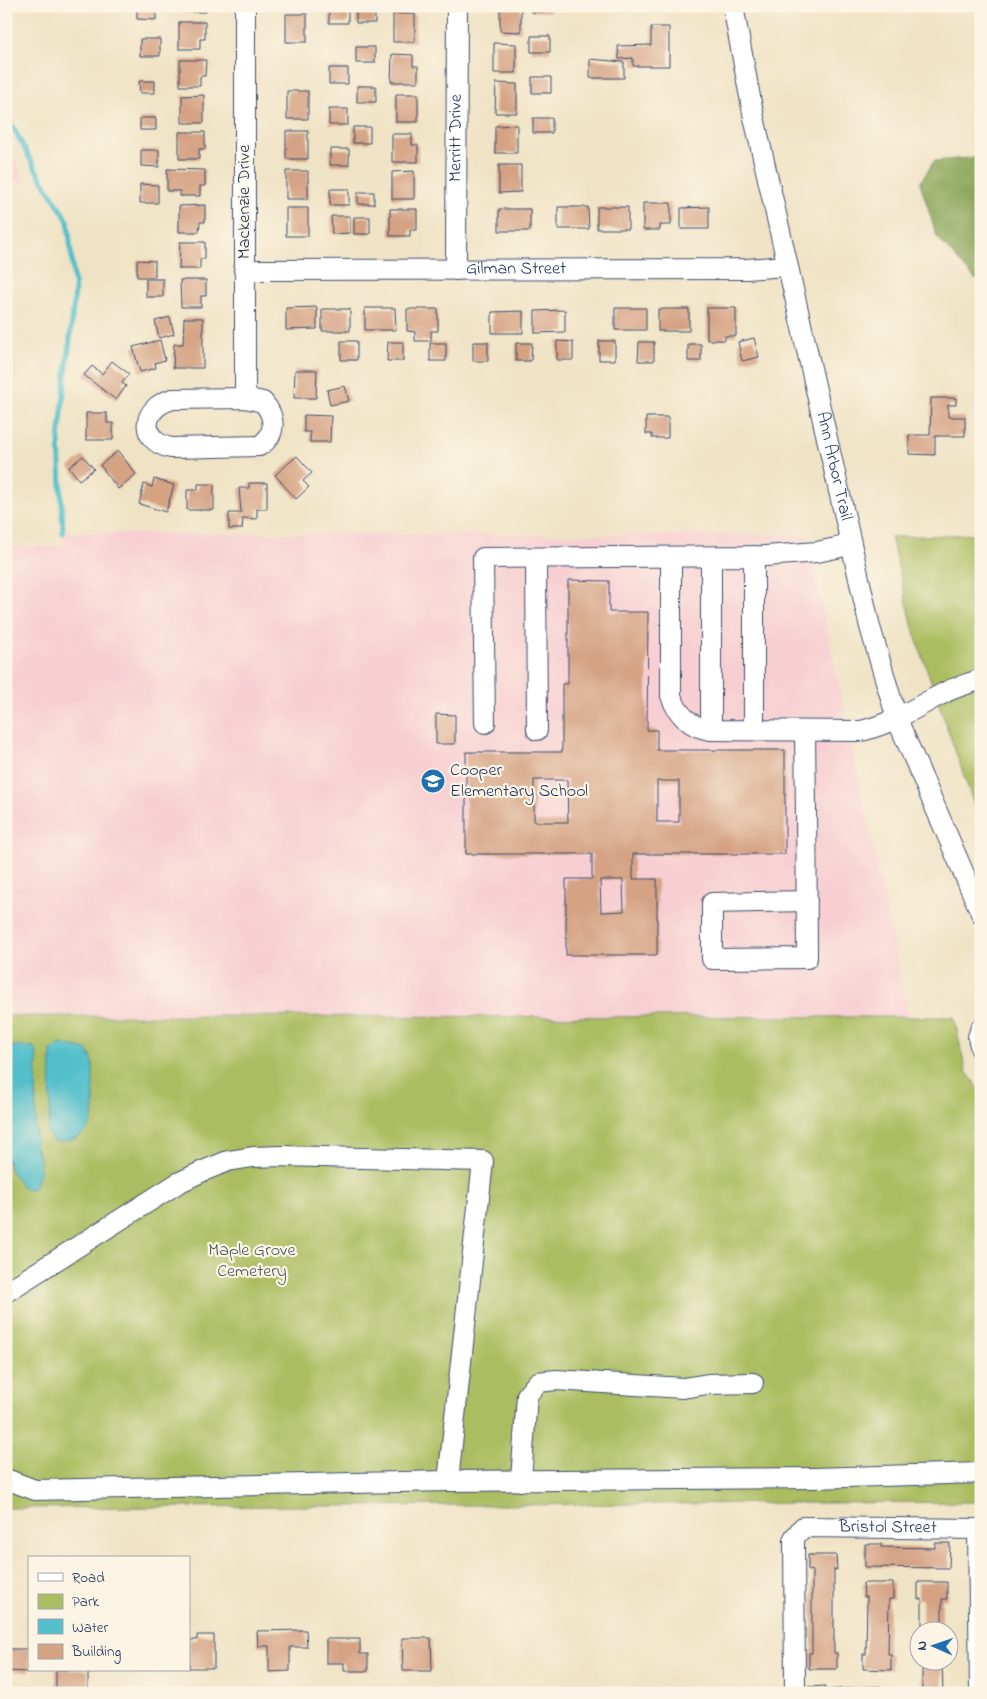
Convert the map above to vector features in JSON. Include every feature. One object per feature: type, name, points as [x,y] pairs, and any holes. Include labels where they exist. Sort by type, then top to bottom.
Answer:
[{"type":"street","name":"Mackenzie Drive","points":[[245,6],[245,398]]},
{"type":"street","name":"Merritt Drive","points":[[456,270],[457,6]]},
{"type":"street","name":"Ann Arbor Trail","points":[[733,6],[753,113],[870,627],[897,719],[981,913]]},
{"type":"street","name":"Gilman Street","points":[[244,270],[746,269],[787,266]]},
{"type":"street","points":[[245,398],[263,402],[274,421],[273,430],[269,438],[259,446],[251,448],[171,448],[161,446],[153,440],[149,431],[150,414],[154,407],[162,401],[172,399],[245,398]]},
{"type":"street","points":[[485,723],[482,558],[754,556],[817,552],[850,545]]},
{"type":"street","points":[[754,556],[754,730]]},
{"type":"street","points":[[711,557],[711,730]]},
{"type":"street","points":[[536,558],[537,730]]},
{"type":"street","points":[[671,558],[672,696],[678,709],[692,726],[711,730],[861,731],[897,719],[945,692],[981,679]]},
{"type":"street","points":[[805,731],[807,902],[807,958],[712,958],[712,903],[807,902]]},
{"type":"street","points":[[981,1028],[978,1037],[981,1049]]},
{"type":"street","points":[[6,1292],[178,1183],[228,1161],[253,1156],[483,1161],[448,1481]]},
{"type":"street","points":[[521,1480],[527,1395],[538,1382],[556,1380],[683,1388],[708,1384],[753,1383]]},
{"type":"street","points":[[6,1479],[35,1490],[448,1481],[812,1478],[981,1473]]},
{"type":"street","name":"Bristol Street","points":[[795,1693],[794,1538],[803,1526],[979,1529]]},
{"type":"street","points":[[979,1529],[980,1693]]},
{"type":"shaded area","points":[[6,145],[26,182],[6,182]]},
{"type":"shaded area","name":"Cooper Elementary School","points":[[63,533],[807,535],[909,1017],[6,1016],[6,547],[63,546]]},
{"type":"green space","points":[[981,157],[981,280],[975,279],[937,237],[920,183],[934,161]]},
{"type":"green space","points":[[981,534],[981,825],[914,632],[891,537]]},
{"type":"green space","name":"Maple Grove Cemetery","points":[[6,1016],[954,1017],[966,1071],[981,1092],[981,1502],[6,1508]]},
{"type":"water","points":[[61,1044],[87,1050],[90,1055],[93,1066],[94,1106],[90,1125],[85,1132],[68,1141],[54,1142],[47,1132],[50,1116],[51,1051]]},
{"type":"water","points":[[6,1046],[33,1047],[37,1052],[35,1144],[40,1161],[39,1174],[33,1189],[23,1188],[11,1171],[6,1157]]},
{"type":"building","points":[[137,6],[156,6],[156,20],[137,19]]},
{"type":"building","points":[[184,6],[206,6],[206,12],[184,12]]},
{"type":"building","points":[[500,6],[521,6],[521,32],[500,31]]},
{"type":"building","points":[[531,6],[550,6],[550,12],[531,12]]},
{"type":"building","points":[[356,7],[375,7],[375,23],[356,23]]},
{"type":"building","points":[[329,8],[348,8],[348,23],[329,23]]},
{"type":"building","points":[[286,14],[307,14],[307,42],[286,42]]},
{"type":"building","points":[[393,14],[415,14],[415,42],[393,42]]},
{"type":"building","points":[[179,22],[205,22],[205,39],[200,39],[200,49],[179,49]]},
{"type":"building","points":[[651,27],[669,27],[669,66],[633,66],[633,58],[619,59],[618,46],[651,45]]},
{"type":"building","points":[[531,36],[550,36],[550,52],[531,52]]},
{"type":"building","points":[[140,39],[160,39],[160,56],[140,56]]},
{"type":"building","points":[[494,43],[516,44],[516,73],[494,73]]},
{"type":"building","points":[[356,47],[375,47],[375,63],[356,63]]},
{"type":"building","points":[[392,54],[413,55],[413,66],[418,66],[418,82],[391,82]]},
{"type":"building","points":[[590,59],[624,62],[624,78],[590,78]]},
{"type":"building","points":[[180,60],[206,60],[205,76],[200,76],[200,86],[180,86]]},
{"type":"building","points":[[329,68],[348,68],[348,84],[329,84]]},
{"type":"building","points":[[532,77],[551,77],[551,93],[532,93]]},
{"type":"building","points":[[139,81],[155,81],[155,93],[140,93]]},
{"type":"building","points":[[496,83],[517,84],[517,113],[495,113]]},
{"type":"building","points":[[357,86],[376,86],[376,102],[357,102]]},
{"type":"building","points":[[287,91],[308,91],[308,119],[287,119]]},
{"type":"building","points":[[396,94],[418,94],[418,122],[396,122]]},
{"type":"building","points":[[204,95],[204,123],[182,123],[182,96]]},
{"type":"building","points":[[329,109],[348,109],[348,125],[329,125]]},
{"type":"building","points":[[140,118],[156,118],[156,130],[140,130]]},
{"type":"building","points":[[533,118],[552,118],[552,133],[533,133]]},
{"type":"building","points":[[517,125],[517,153],[495,153],[495,126]]},
{"type":"building","points":[[353,127],[370,127],[370,143],[353,143]]},
{"type":"building","points":[[286,131],[308,131],[308,159],[286,159]]},
{"type":"building","points":[[179,132],[205,132],[205,149],[199,149],[199,159],[179,159]]},
{"type":"building","points":[[392,134],[412,134],[412,145],[418,145],[418,162],[392,162]]},
{"type":"building","points":[[330,149],[349,149],[349,165],[330,165]]},
{"type":"building","points":[[141,150],[159,150],[159,167],[141,166]]},
{"type":"building","points":[[499,165],[521,165],[521,192],[499,193]]},
{"type":"building","points":[[167,169],[205,170],[205,186],[200,186],[200,196],[180,196],[180,191],[167,191]]},
{"type":"building","points":[[286,171],[308,171],[308,199],[286,199]]},
{"type":"building","points":[[414,171],[414,199],[392,199],[392,172]]},
{"type":"building","points":[[140,184],[158,185],[158,203],[140,203]]},
{"type":"building","points":[[330,189],[349,189],[349,205],[330,205]]},
{"type":"building","points":[[358,192],[374,192],[374,204],[358,204]]},
{"type":"building","points":[[643,203],[671,203],[671,225],[660,225],[660,230],[643,230]]},
{"type":"building","points":[[205,205],[205,222],[200,222],[199,232],[179,232],[179,206]]},
{"type":"building","points":[[558,207],[588,207],[589,229],[558,229]]},
{"type":"building","points":[[597,207],[628,207],[628,229],[597,229]]},
{"type":"building","points":[[709,207],[709,229],[681,229],[681,208]]},
{"type":"building","points":[[286,208],[308,208],[308,236],[286,236]]},
{"type":"building","points":[[390,209],[417,209],[417,230],[410,230],[410,236],[390,236]]},
{"type":"building","points":[[499,209],[530,209],[530,231],[499,231]]},
{"type":"building","points":[[331,216],[350,216],[350,233],[332,234]]},
{"type":"building","points":[[354,217],[370,217],[370,234],[354,234]]},
{"type":"building","points":[[180,242],[205,242],[205,259],[200,259],[200,269],[179,269]]},
{"type":"building","points":[[137,260],[155,261],[155,277],[137,277]]},
{"type":"building","points":[[146,279],[163,279],[163,297],[146,297]]},
{"type":"building","points":[[180,280],[206,280],[206,296],[201,296],[201,307],[181,307]]},
{"type":"building","points":[[317,307],[317,329],[286,330],[286,308]]},
{"type":"building","points":[[365,308],[395,308],[396,330],[365,330]]},
{"type":"building","points":[[615,308],[646,308],[646,330],[615,330]]},
{"type":"building","points":[[707,308],[736,308],[736,336],[725,336],[725,340],[707,340]]},
{"type":"building","points":[[322,309],[350,309],[350,331],[322,331]]},
{"type":"building","points":[[407,309],[438,309],[438,331],[431,331],[431,341],[415,341],[415,332],[407,331]]},
{"type":"building","points":[[658,309],[689,309],[689,331],[658,331]]},
{"type":"building","points":[[565,310],[565,332],[535,333],[535,311]]},
{"type":"building","points":[[523,311],[523,333],[492,333],[492,312]]},
{"type":"building","points":[[170,317],[174,334],[159,338],[155,321]]},
{"type":"building","points":[[184,318],[203,318],[203,368],[173,368],[174,344],[183,344]]},
{"type":"building","points":[[754,338],[759,357],[742,361],[738,342]]},
{"type":"building","points":[[160,340],[165,360],[155,363],[156,368],[140,372],[133,347]]},
{"type":"building","points":[[341,341],[357,341],[357,360],[341,360]]},
{"type":"building","points":[[557,341],[573,342],[573,360],[557,360]]},
{"type":"building","points":[[599,341],[615,341],[615,360],[599,360]]},
{"type":"building","points":[[388,342],[403,342],[403,361],[387,361]]},
{"type":"building","points":[[473,342],[488,342],[488,361],[473,361]]},
{"type":"building","points":[[639,342],[654,342],[654,361],[638,361]]},
{"type":"building","points":[[430,343],[446,343],[446,361],[430,361]]},
{"type":"building","points":[[516,343],[532,343],[531,361],[516,361]]},
{"type":"building","points":[[688,344],[701,344],[701,361],[688,361]]},
{"type":"building","points":[[112,361],[129,374],[122,383],[126,386],[116,400],[84,375],[92,366],[102,374]]},
{"type":"building","points":[[295,370],[317,370],[316,398],[294,398]]},
{"type":"building","points":[[345,386],[349,401],[330,405],[327,390]]},
{"type":"building","points":[[931,398],[956,398],[956,405],[948,405],[948,417],[965,417],[965,436],[935,436],[935,455],[909,454],[909,435],[930,435]]},
{"type":"building","points":[[86,413],[107,413],[107,423],[113,423],[113,440],[86,440]]},
{"type":"building","points":[[304,415],[331,416],[330,442],[310,442],[310,432],[304,432]]},
{"type":"building","points":[[646,417],[668,417],[668,438],[652,438],[652,434],[646,434]]},
{"type":"building","points":[[118,451],[136,474],[118,489],[100,465]]},
{"type":"building","points":[[83,456],[94,469],[79,480],[69,467]]},
{"type":"building","points":[[297,456],[312,473],[303,481],[309,487],[296,499],[275,475]]},
{"type":"building","points":[[154,479],[174,485],[166,512],[139,504],[144,484],[152,487]]},
{"type":"building","points":[[249,483],[267,483],[267,509],[257,509],[257,519],[243,518],[242,529],[229,529],[229,513],[241,513],[239,488],[249,488]]},
{"type":"building","points":[[198,484],[214,484],[214,510],[187,510],[187,490],[198,490]]},
{"type":"building","points":[[568,580],[609,581],[609,612],[648,612],[647,730],[657,730],[657,750],[785,750],[785,854],[633,854],[633,879],[657,879],[657,955],[566,955],[566,879],[592,879],[592,854],[466,854],[466,752],[562,752],[562,684],[568,684]],"holes":[[[534,780],[567,780],[568,822],[534,822]],[[657,781],[679,781],[679,822],[657,822]],[[600,880],[623,880],[624,911],[601,912]]]},
{"type":"building","points":[[436,714],[455,715],[455,744],[436,744]]},
{"type":"building","points":[[935,1543],[950,1543],[949,1568],[865,1567],[865,1544],[881,1544],[881,1547],[935,1548]]},
{"type":"building","points":[[808,1555],[836,1555],[837,1570],[834,1569],[834,1653],[837,1653],[837,1669],[809,1669],[809,1653],[812,1653],[812,1570],[808,1571]]},
{"type":"building","points":[[918,1582],[947,1582],[947,1599],[942,1599],[942,1622],[922,1622],[922,1599],[918,1599]]},
{"type":"building","points":[[863,1583],[893,1583],[893,1599],[889,1599],[888,1654],[891,1654],[891,1670],[863,1669],[863,1654],[866,1654],[867,1597],[864,1597]]},
{"type":"building","points":[[306,1630],[307,1647],[290,1647],[290,1671],[269,1672],[269,1646],[258,1646],[257,1631]]},
{"type":"building","points":[[197,1635],[214,1635],[214,1668],[190,1668],[190,1640],[197,1640]]},
{"type":"building","points":[[402,1638],[431,1638],[432,1671],[403,1671]]},
{"type":"building","points":[[326,1639],[360,1639],[360,1654],[368,1654],[368,1671],[344,1671],[344,1663],[326,1663]]},
{"type":"building","points":[[6,1649],[28,1649],[28,1672],[6,1671]]},
{"type":"building","points":[[56,1672],[88,1672],[88,1693],[71,1693],[71,1689],[56,1689]]},
{"type":"building","points":[[922,1672],[942,1672],[943,1693],[922,1693]]},
{"type":"building","points":[[825,1686],[824,1690],[880,1686],[880,1693],[808,1693],[808,1687]]},
{"type":"waterway","points":[[6,114],[35,168],[68,221],[75,291],[59,440],[63,533]]},
{"type":"place","name":"Cooper Elementary School","points":[[433,781]]}]
